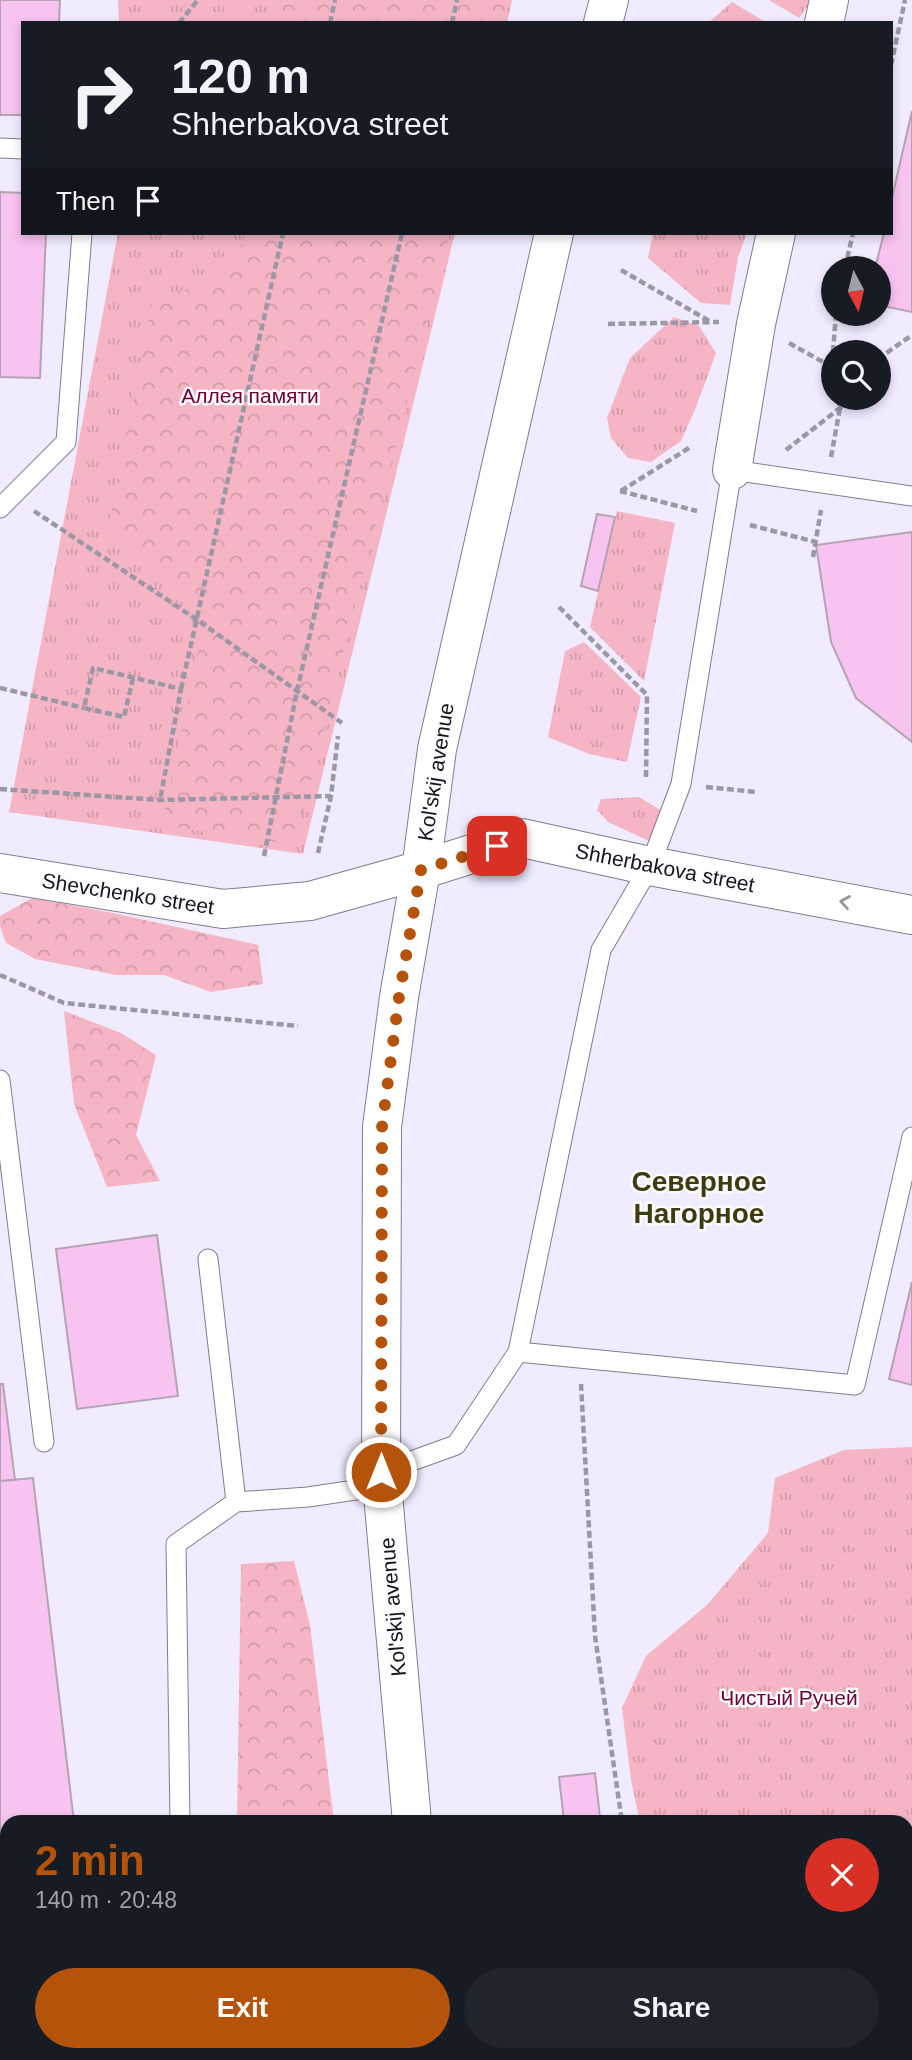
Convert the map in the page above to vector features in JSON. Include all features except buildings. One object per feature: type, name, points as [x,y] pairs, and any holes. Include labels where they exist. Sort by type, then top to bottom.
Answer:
[{"type":"main road","points":[[604,21],[609,0]]},
{"type":"main road","points":[[824,21],[829,0]]},
{"type":"main road","name":"Kol'skij avenue","points":[[411,1815],[381,1479],[382,1127],[437,748],[554,235]]},
{"type":"main road","points":[[732,470],[755,324],[776,235]]},
{"type":"main road","name":"Shherbakova street","points":[[421,870],[522,838],[650,866],[912,915]]},
{"type":"main road","name":"Shevchenko street","points":[[0,873],[223,909],[310,901],[421,870]]},
{"type":"lane","points":[[0,148],[21,149]]},
{"type":"lane","points":[[6,502],[66,442],[82,235]]},
{"type":"lane","points":[[180,1815],[176,1544],[236,1502],[308,1497],[381,1479],[456,1445],[518,1352],[601,950],[650,866],[681,784],[732,470],[912,496]]},
{"type":"lane","points":[[0,1080],[44,1443]]},
{"type":"lane","points":[[518,1352],[855,1385],[912,1137]]},
{"type":"lane","points":[[208,1259],[236,1502]]},
{"type":"path","points":[[181,21],[198,0]]},
{"type":"path","points":[[330,21],[335,0]]},
{"type":"path","points":[[452,21],[457,0]]},
{"type":"path","points":[[893,56],[905,0]]},
{"type":"path","points":[[160,800],[196,619],[283,235]]},
{"type":"path","points":[[264,856],[297,691],[402,235]]},
{"type":"path","points":[[848,256],[853,235]]},
{"type":"path","points":[[621,270],[712,322]]},
{"type":"path","points":[[891,350],[912,335]]},
{"type":"path","points":[[779,455],[837,410]]},
{"type":"path","points":[[620,491],[692,446]]},
{"type":"path","points":[[6,502],[196,619],[342,723]]},
{"type":"path","points":[[559,607],[647,695],[646,777]]},
{"type":"path","points":[[84,708],[93,668],[181,689]]},
{"type":"path","points":[[0,688],[124,717],[133,678]]},
{"type":"path","points":[[318,853],[331,796],[338,736]]},
{"type":"path","points":[[681,784],[756,792]]},
{"type":"path","points":[[0,789],[160,800],[331,796]]},
{"type":"path","points":[[0,975],[64,1003],[298,1026]]},
{"type":"path","points":[[580,1358],[595,1636],[621,1815]]},
{"type":"green space","points":[[118,0],[512,0],[507,21],[119,21]]},
{"type":"green space","points":[[286,0],[509,0],[504,21],[275,21]]},
{"type":"green space","points":[[769,0],[812,0],[799,18]]},
{"type":"green space","points":[[732,2],[764,21],[710,21]]},
{"type":"green space","name":"Аллея памяти","points":[[118,235],[455,235],[303,854],[9,812]]},
{"type":"green space","name":"Аллея памяти","points":[[245,235],[449,235],[294,845],[162,825],[206,615],[107,533],[153,297],[228,280]]},
{"type":"green space","points":[[653,235],[746,235],[738,257],[730,305],[701,303],[648,258]]},
{"type":"green space","points":[[674,317],[699,326],[716,353],[681,441],[651,462],[628,458],[611,438],[607,418],[630,358]]},
{"type":"green space","points":[[617,511],[675,523],[644,681],[590,627]]},
{"type":"green space","points":[[584,642],[641,697],[627,762],[589,754],[548,737],[565,651]]},
{"type":"green space","points":[[639,797],[662,811],[649,841],[608,822],[597,810],[601,799]]},
{"type":"green space","points":[[32,898],[258,945],[263,984],[211,992],[164,975],[117,975],[35,959],[6,943],[0,926],[0,916]]},
{"type":"green space","points":[[64,1011],[121,1033],[156,1055],[136,1135],[160,1181],[107,1187],[74,1104]]},
{"type":"green space","name":"Чистый Ручей","points":[[912,1447],[912,1815],[638,1815],[622,1708],[646,1656],[708,1604],[768,1533],[775,1478],[844,1450]]},
{"type":"green space","points":[[294,1561],[310,1625],[333,1815],[237,1815],[241,1564]]},
{"type":"district","name":"Северное Нагорное","points":[[699,1197]]},
{"type":"route","points":[[381,1472],[382,1127],[399,997],[421,870],[497,846]]}]
